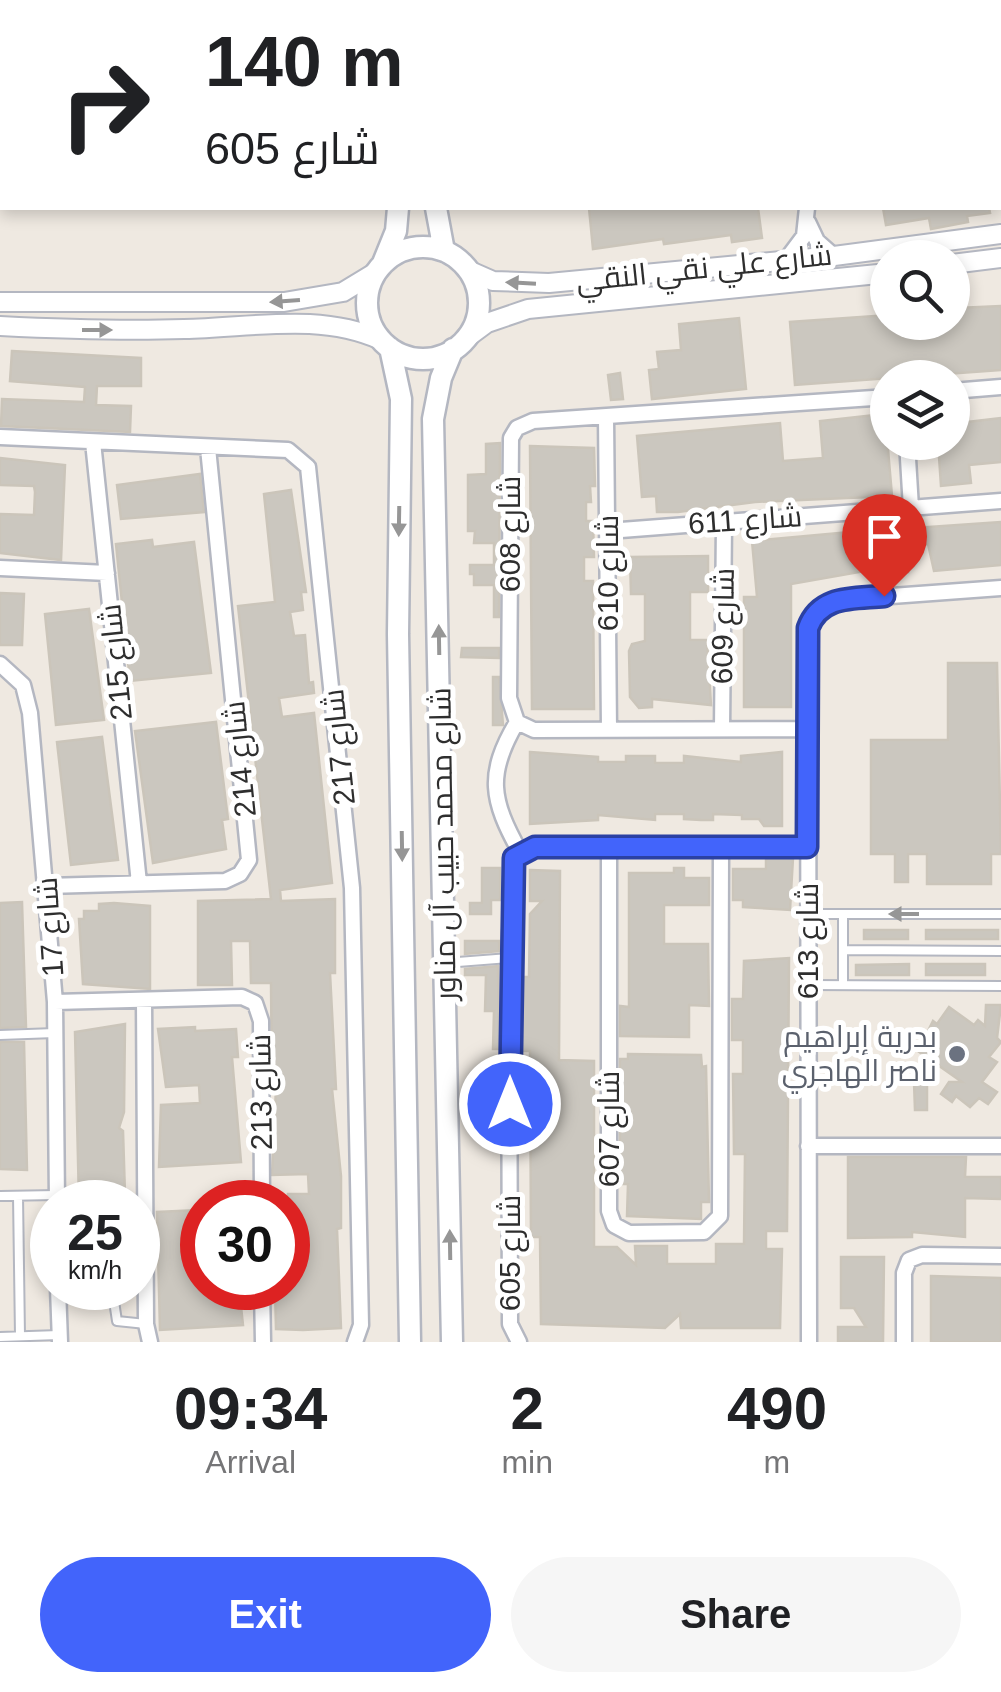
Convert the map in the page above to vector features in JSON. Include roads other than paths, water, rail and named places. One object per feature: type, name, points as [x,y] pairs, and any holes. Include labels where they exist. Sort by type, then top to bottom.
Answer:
[{"type":"main road","points":[[379,268],[410,248],[444,251],[468,270],[477,292],[478,310],[458,345],[419,358],[386,344],[368,312],[368,292],[379,268],[396,231],[398,210]]},
{"type":"main road","points":[[436,210],[444,251]]},
{"type":"main road","name":"شارع محمد حبيب آل مناور","points":[[386,344],[400,399],[398,634],[410,1342]]},
{"type":"main road","name":"شارع محمد حبيب آل مناور","points":[[452,1342],[433,419],[440,378],[458,345]]},
{"type":"street","points":[[808,215],[817,241],[834,256]]},
{"type":"street","points":[[786,260],[801,243],[808,215]]},
{"type":"street","name":"شارع علي نقي النقي","points":[[468,270],[494,281],[533,284],[834,256],[1001,234]]},
{"type":"street","points":[[970,262],[1001,258]]},
{"type":"street","points":[[0,302],[284,302],[343,292],[379,268]]},
{"type":"street","name":"شارع علي نقي النقي","points":[[458,345],[487,322],[528,310],[870,275]]},
{"type":"street","points":[[0,326],[171,330],[316,323],[344,326],[386,344]]},
{"type":"street","points":[[970,390],[1001,387]]},
{"type":"street","name":"شارع 608","points":[[517,722],[509,698],[511,438],[527,422],[870,397]]},
{"type":"street","name":"شارع 610","points":[[606,417],[609,729]]},
{"type":"street","name":"شارع 217","points":[[0,437],[288,450],[302,458],[310,472],[352,888],[361,1326],[356,1342]]},
{"type":"street","name":"شارع 215","points":[[93,442],[140,882]]},
{"type":"street","name":"شارع 214","points":[[47,886],[225,881],[240,874],[249,860],[208,448]]},
{"type":"street","points":[[908,460],[911,508]]},
{"type":"street","name":"شارع 611","points":[[608,531],[1001,501]]},
{"type":"street","name":"شارع 609","points":[[722,729],[724,522]]},
{"type":"street","points":[[0,568],[107,573]]},
{"type":"street","name":"شارع 613","points":[[809,1342],[806,635],[813,616],[823,606],[844,599],[1001,588]]},
{"type":"street","name":"شارع 17","points":[[0,664],[17,677],[29,703],[56,1002],[57,1180]]},
{"type":"street","points":[[807,729],[534,730],[517,722],[501,751],[494,785],[499,812],[520,852],[535,847],[807,847]]},
{"type":"street","name":"شارع 607","points":[[609,849],[610,1216],[624,1232],[664,1233],[704,1232],[715,1225],[721,1211],[721,848]]},
{"type":"street","name":"شارع 605","points":[[519,1342],[510,1324],[510,958],[512,864],[520,852]]},
{"type":"street","name":"شارع 213","points":[[56,1002],[242,997],[255,1003],[260,1021],[262,1180]]},
{"type":"street","points":[[142,1180],[144,1000]]},
{"type":"street","points":[[808,1146],[1001,1146]]},
{"type":"street","points":[[904,1342],[904,1273],[909,1260],[922,1255],[1001,1256]]},
{"type":"street","points":[[59,1310],[60,1338]]},
{"type":"street","points":[[145,1310],[150,1342]]},
{"type":"street","points":[[262,1310],[262,1342]]},
{"type":"lane","points":[[808,914],[1001,914]]},
{"type":"lane","points":[[843,914],[843,985]]},
{"type":"lane","points":[[843,950],[1001,951]]},
{"type":"lane","points":[[445,963],[510,958]]},
{"type":"lane","points":[[808,985],[1001,986]]},
{"type":"lane","points":[[0,1035],[56,1033]]},
{"type":"lane","points":[[0,1196],[30,1197]]},
{"type":"lane","points":[[18,1196],[20,1336]]},
{"type":"lane","points":[[115,1310],[117,1321],[146,1324]]},
{"type":"lane","points":[[0,1336],[60,1338]]},
{"type":"place","name":"بدرية إبراهيم ناصر الهاجري","points":[[957,1054]]}]
